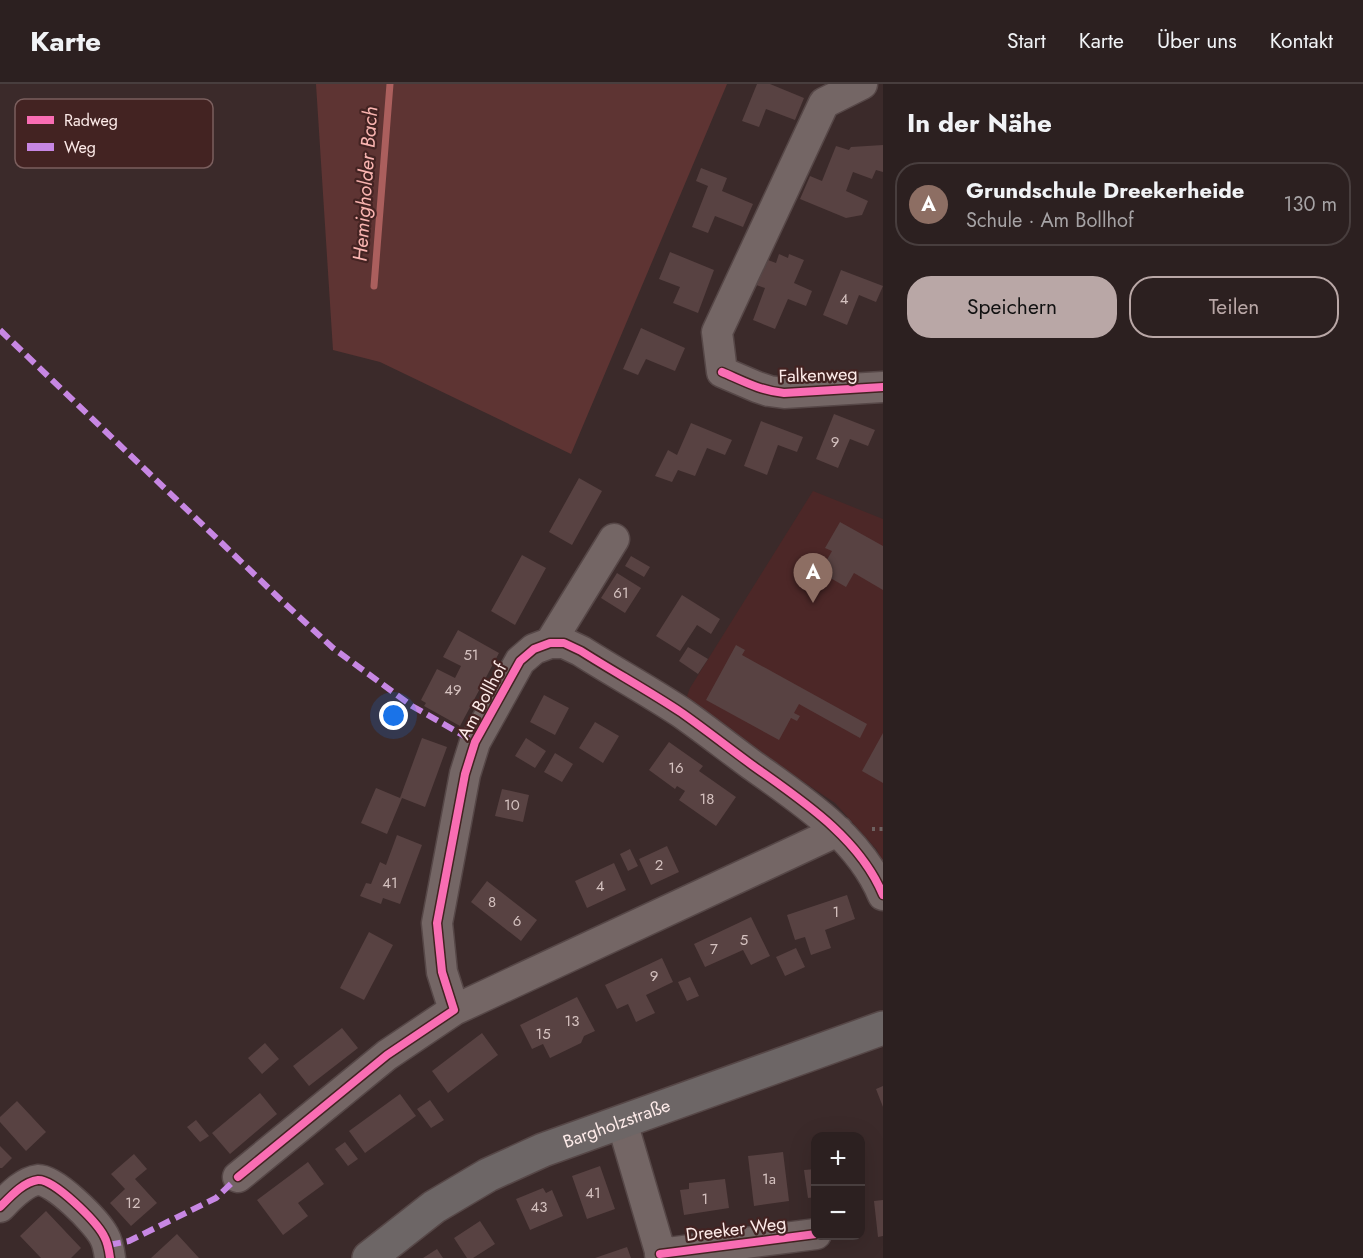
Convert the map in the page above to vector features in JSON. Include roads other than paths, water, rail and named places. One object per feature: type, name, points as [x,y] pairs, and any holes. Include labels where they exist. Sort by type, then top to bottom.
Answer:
[{"type":"main road","name":"Bargholzstraße","points":[[369,1258],[434,1207],[488,1175],[543,1150],[883,1028]]},
{"type":"street","name":"Falkenweg","points":[[861,84],[824,103],[717,332],[722,372],[769,392],[883,387]]},
{"type":"street","points":[[614,539],[550,643],[564,644],[581,651],[681,713],[800,799],[838,831],[863,859],[877,880],[883,895]]},
{"type":"street","name":"Am Bollhof","points":[[454,1010],[442,972],[438,923],[465,774],[475,742],[520,661],[534,649],[550,643]]},
{"type":"street","points":[[238,1177],[387,1055],[454,1010],[838,831]]},
{"type":"street","name":"Dreeker Weg","points":[[622,1122],[661,1256],[811,1235]]},
{"type":"street","points":[[0,1207],[27,1184],[36,1180],[46,1181],[61,1189],[103,1233],[109,1245],[110,1258]]},
{"type":"waterway","name":"Hemigholder Bach","points":[[374,286],[390,84]]},
{"type":"place","name":"Grundschule Dreekerheide","points":[[813,603]]}]
